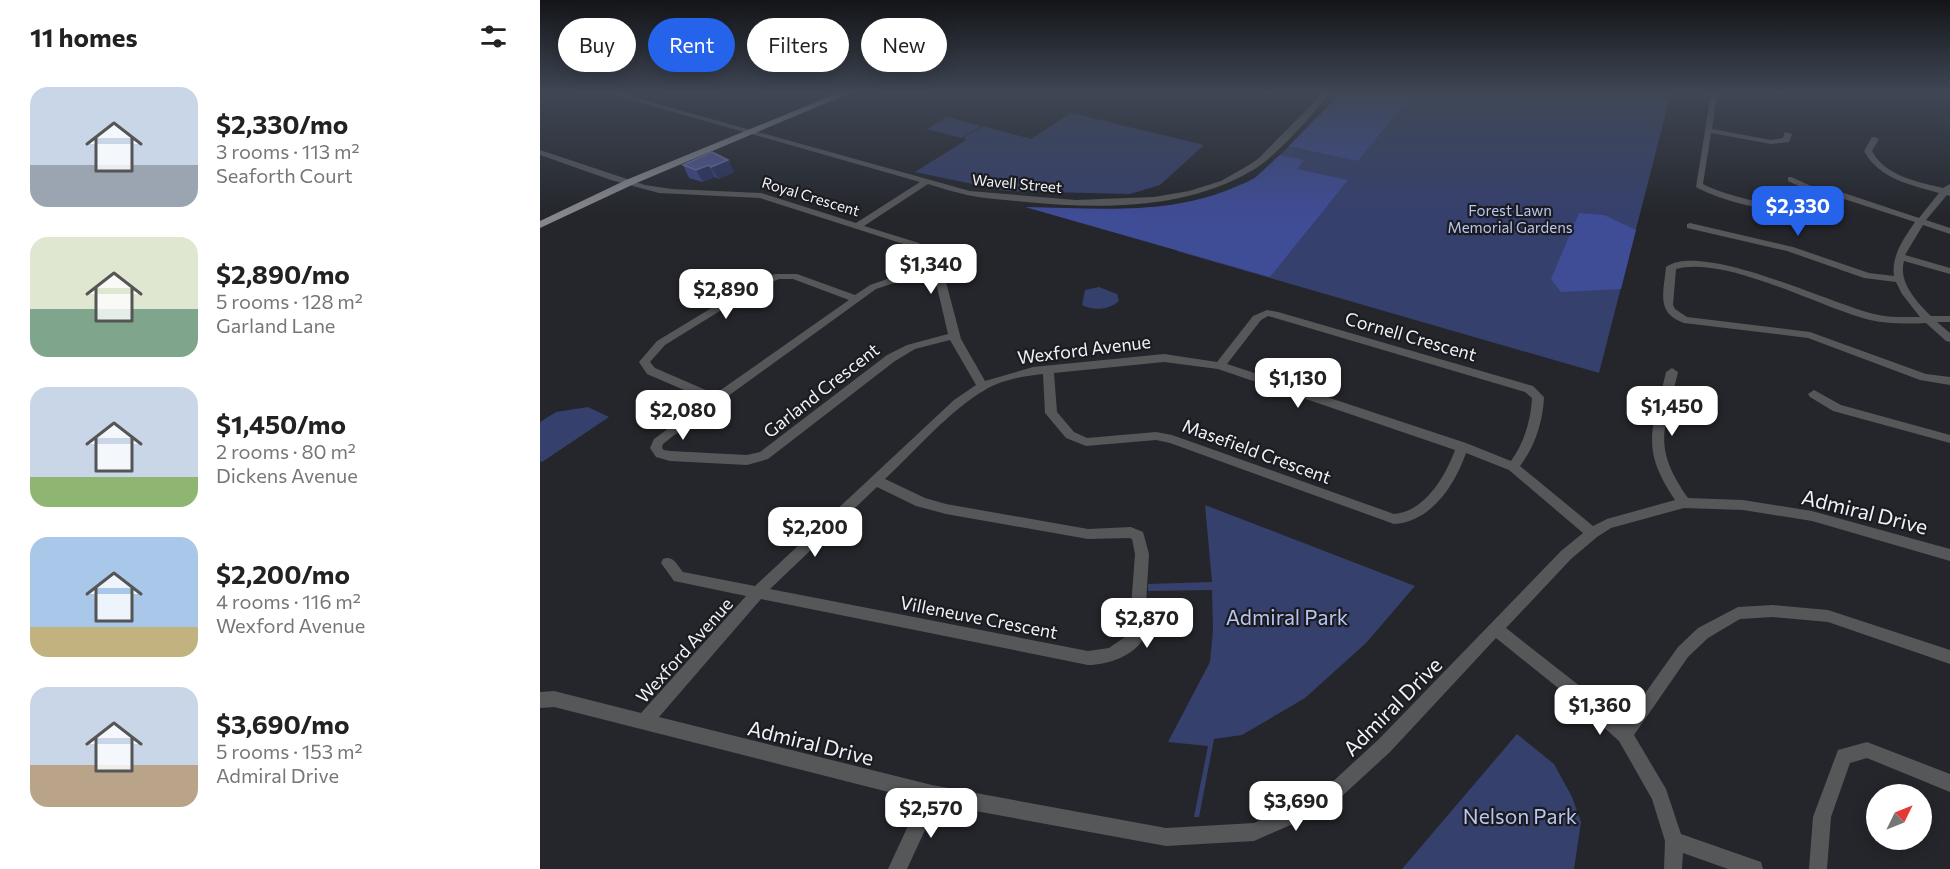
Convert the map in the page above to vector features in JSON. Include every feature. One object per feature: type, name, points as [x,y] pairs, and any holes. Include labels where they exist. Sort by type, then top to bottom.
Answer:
[{"type":"main road","points":[[540,225],[630,182],[750,134]]},
{"type":"street","name":"Wavell Street","points":[[759,134],[973,194],[1042,200],[1130,202],[1161,200],[1217,185],[1251,167],[1285,134]]},
{"type":"street","points":[[1707,134],[1699,185],[1705,191],[1790,209],[1812,208],[1826,196]]},
{"type":"street","points":[[1727,134],[1771,142],[1782,142],[1786,140],[1788,134]]},
{"type":"street","points":[[1875,139],[1868,151],[1870,161],[1878,168],[1891,175],[1948,190],[1922,221],[1902,251],[1897,273],[1907,293],[1927,319],[1950,339]]},
{"type":"street","name":"Royal Crescent","points":[[540,152],[659,190],[749,194],[916,245],[927,251],[938,265]]},
{"type":"street","points":[[1791,179],[1826,196],[1845,196],[1950,231]]},
{"type":"street","points":[[857,226],[925,182]]},
{"type":"street","points":[[1690,226],[1790,249],[1867,276],[1900,280]]},
{"type":"street","points":[[1901,257],[1950,271]]},
{"type":"street","points":[[1950,319],[1884,320],[1766,279],[1696,262],[1684,262],[1671,267],[1668,305],[1671,311],[1684,320],[1810,335],[1924,377],[1950,381]]},
{"type":"street","points":[[938,265],[954,336],[982,386]]},
{"type":"street","name":"Garland Crescent","points":[[938,265],[873,287],[658,442],[656,448],[660,454],[747,460],[764,456],[891,358],[910,347],[954,336]]},
{"type":"street","points":[[716,399],[651,371],[644,362],[661,344],[768,279],[794,276],[856,299]]},
{"type":"street","name":"Cornell Crescent","points":[[1220,366],[1257,318],[1267,313],[1515,384],[1529,389],[1538,397],[1538,407],[1523,455],[1513,467]]},
{"type":"street","name":"Wexford Avenue","points":[[644,722],[771,578],[958,403],[982,386],[1004,378],[1048,370],[1164,358],[1220,366],[1462,446],[1513,467],[1592,533]]},
{"type":"street","name":"Masefield Crescent","points":[[1048,370],[1051,413],[1070,435],[1086,441],[1156,436],[1172,439],[1394,519],[1407,519],[1444,490],[1462,446]]},
{"type":"street","points":[[1672,372],[1656,442],[1657,455],[1668,482],[1684,503]]},
{"type":"street","points":[[1814,394],[1837,408],[1950,440]]},
{"type":"street","name":"Villeneuve Crescent","points":[[759,592],[1088,658],[1102,659],[1117,654],[1136,637],[1142,554],[1138,536],[1131,532],[1088,534],[946,509],[921,502],[875,480]]},
{"type":"street","name":"Admiral Drive","points":[[540,700],[554,699],[932,794],[1166,837],[1254,832],[1323,802],[1384,746],[1566,555],[1592,533],[1607,524],[1684,503],[1743,505],[1812,516],[1950,555]]},
{"type":"street","points":[[668,563],[679,578],[759,592]]},
{"type":"street","points":[[1625,735],[1683,652],[1703,633],[1738,613],[1773,611],[1828,616],[1950,657]]},
{"type":"street","points":[[1496,629],[1625,735],[1660,795],[1674,841],[1673,869]]},
{"type":"street","points":[[1818,869],[1822,817],[1844,756],[1868,750],[1950,783]]},
{"type":"street","points":[[897,869],[932,794]]},
{"type":"street","points":[[1674,841],[1754,869]]},
{"type":"green space","points":[[944,134],[968,134],[961,138]]},
{"type":"green space","points":[[970,134],[1011,134],[1031,139],[1039,134],[1156,134],[1204,145],[1160,185],[1130,194],[1006,191],[915,172],[966,140],[964,137]]},
{"type":"green space","name":"Forest Lawn Memorial Gardens","points":[[1301,134],[1661,134],[1599,373],[1177,251]]},
{"type":"green space","points":[[1099,287],[1117,294],[1119,301],[1101,309],[1082,305],[1085,290]]},
{"type":"green space","points":[[588,407],[609,417],[542,462],[540,461],[540,422],[556,412]]},
{"type":"green space","name":"Admiral Park","points":[[1205,505],[1415,586],[1366,643],[1305,698],[1242,735],[1214,739],[1199,817],[1194,817],[1208,746],[1168,742],[1210,662],[1213,630],[1212,590],[1148,591],[1148,584],[1212,582]]},
{"type":"green space","name":"Nelson Park","points":[[1517,734],[1554,764],[1572,797],[1581,822],[1574,869],[1402,869]]},
{"type":"shaded area","points":[[1301,134],[1380,134],[1358,161],[1289,146]]},
{"type":"shaded area","points":[[1280,155],[1304,160],[1297,169],[1348,180],[1270,277],[1025,207],[1105,209],[1184,202],[1210,196],[1249,181]]},
{"type":"shaded area","points":[[1579,213],[1604,215],[1636,230],[1621,289],[1561,292],[1551,279]]},
{"type":"building","points":[[712,152],[728,160],[696,170],[683,165]]}]
